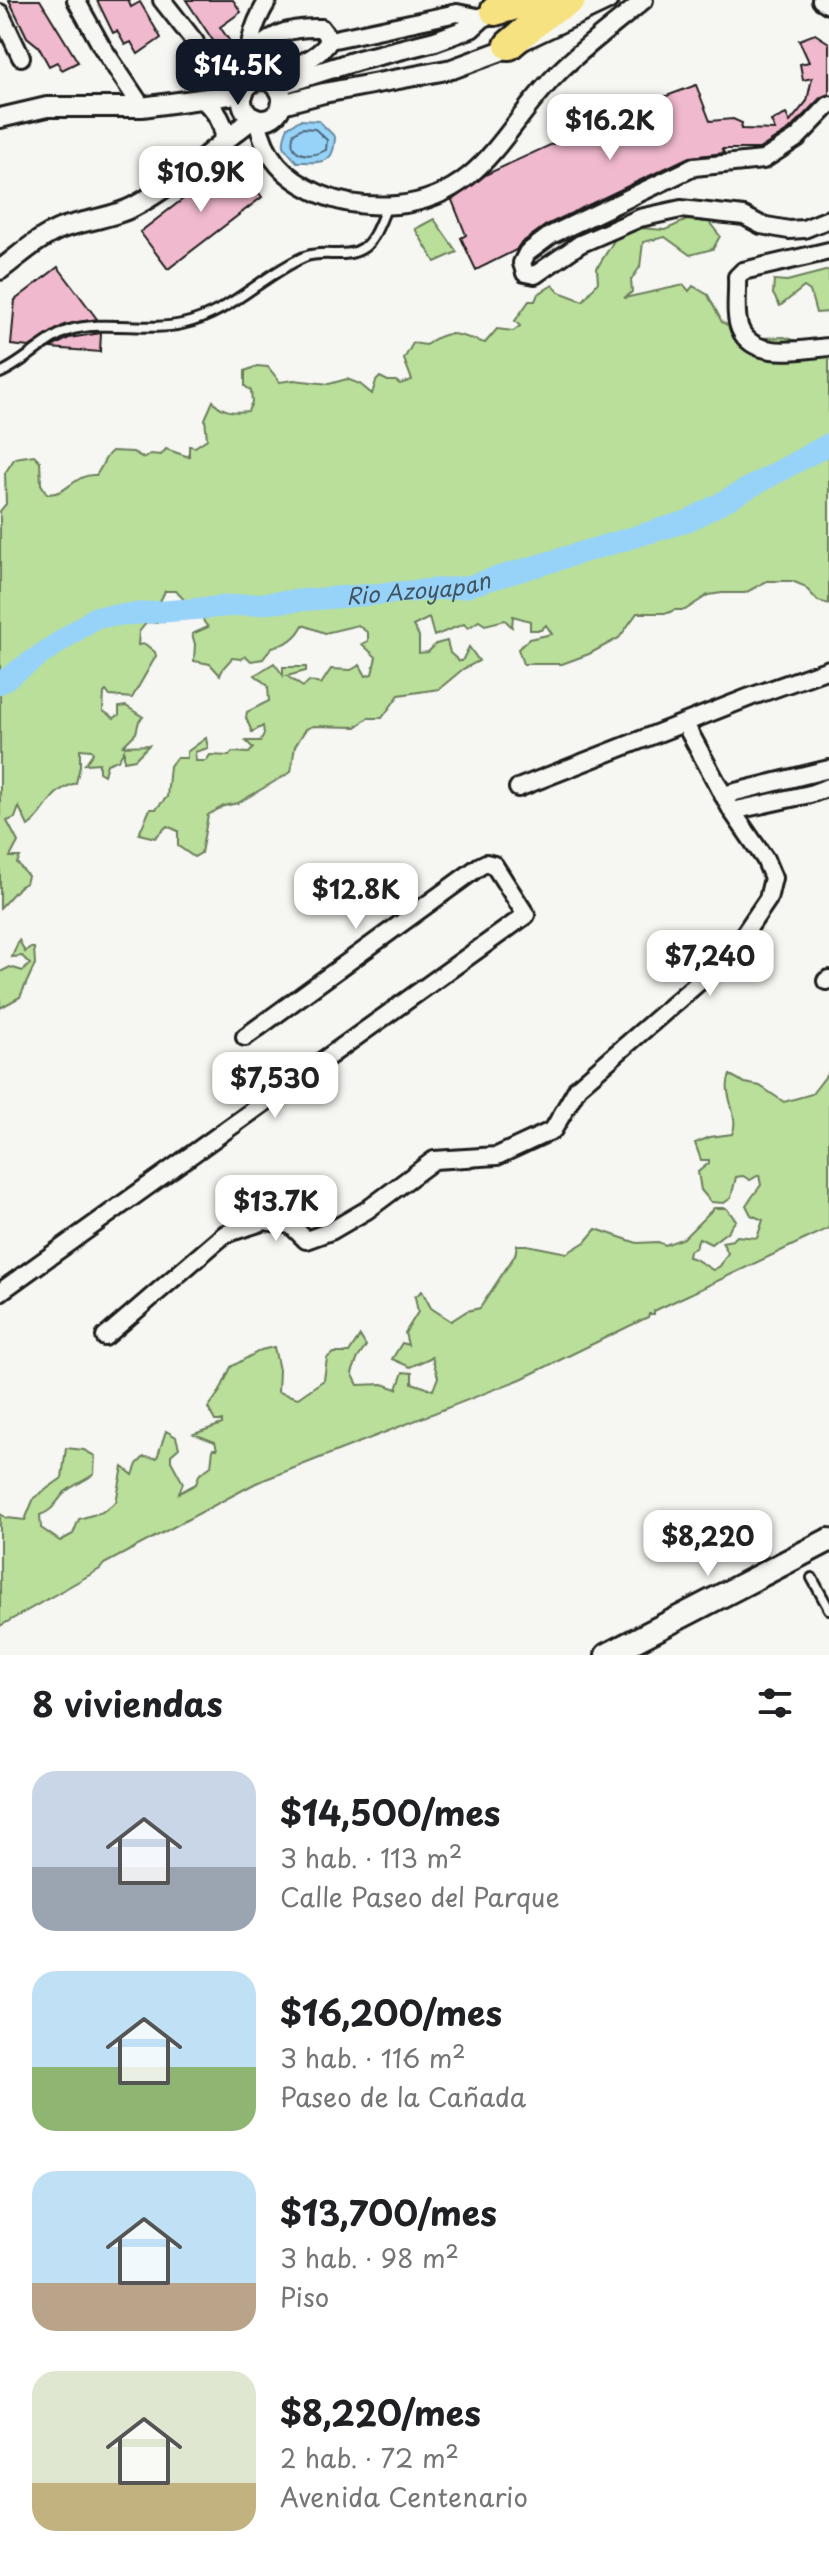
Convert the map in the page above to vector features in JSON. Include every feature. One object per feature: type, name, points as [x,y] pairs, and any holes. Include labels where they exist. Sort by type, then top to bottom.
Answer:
[{"type":"highway","points":[[497,10],[534,0]]},
{"type":"highway","points":[[504,48],[547,13],[571,0]]},
{"type":"main road","points":[[607,1655],[829,1540]]},
{"type":"street","points":[[76,0],[102,47],[142,107]]},
{"type":"street","points":[[162,0],[195,42]]},
{"type":"street","points":[[264,89],[324,93],[452,69],[608,0]]},
{"type":"street","points":[[497,10],[457,13],[330,40],[314,58],[282,71],[243,106],[255,119],[261,141],[271,159],[298,182],[345,203],[368,206],[414,203],[448,191],[488,159],[555,75],[644,0]]},
{"type":"street","points":[[821,0],[829,5]]},
{"type":"street","points":[[266,3],[269,19],[278,33]]},
{"type":"street","points":[[0,270],[44,237],[137,205],[255,119],[270,119],[275,115],[248,60],[249,42],[266,3]]},
{"type":"street","points":[[0,118],[47,107],[142,107],[264,89],[435,41],[471,28],[497,10]]},
{"type":"street","points":[[497,10],[483,38],[504,48]]},
{"type":"street","points":[[0,13],[21,57]]},
{"type":"street","points":[[248,60],[258,48],[289,29],[321,28],[330,40]]},
{"type":"street","points":[[203,99],[221,120],[225,139]]},
{"type":"street","points":[[829,105],[797,138],[763,160],[694,167],[551,235],[527,253],[522,263],[525,273],[535,275],[580,244],[640,218],[681,209],[744,216],[761,225],[789,230],[804,229],[829,219]]},
{"type":"street","points":[[829,251],[743,271],[737,277],[740,328],[750,344],[776,351],[829,347]]},
{"type":"street","points":[[518,788],[829,669]]},
{"type":"street","points":[[105,1337],[225,1234],[265,1221],[291,1225],[306,1240],[331,1231],[367,1210],[434,1160],[497,1156],[553,1130],[578,1087],[730,955],[768,899],[773,878],[765,859],[732,811],[685,724]]},
{"type":"street","points":[[723,795],[829,769]]},
{"type":"street","points":[[732,811],[829,787]]},
{"type":"street","points":[[0,1292],[526,915],[494,865],[486,863],[245,1037]]},
{"type":"lane","points":[[0,373],[16,366],[64,332],[84,327],[181,324],[231,305],[301,259],[317,253],[348,255],[365,248],[387,206]]},
{"type":"lane","points":[[812,1578],[829,1609]]},
{"type":"green space","points":[[434,219],[457,252],[435,262],[415,229]]},
{"type":"green space","points":[[687,220],[709,222],[720,236],[713,249],[690,255],[665,237],[643,242],[640,267],[631,280],[632,292],[624,298],[684,285],[689,291],[693,286],[708,295],[722,322],[736,330],[761,338],[784,337],[800,342],[829,339],[829,604],[818,601],[804,586],[792,581],[767,581],[745,593],[708,595],[685,610],[637,613],[619,638],[562,664],[523,664],[518,649],[529,639],[552,634],[546,625],[541,630],[530,630],[530,621],[513,616],[512,627],[505,620],[485,625],[479,621],[468,628],[464,624],[434,636],[429,618],[413,626],[419,636],[419,653],[428,652],[436,644],[447,641],[450,653],[459,661],[462,661],[469,647],[479,661],[463,669],[439,689],[399,695],[382,718],[368,718],[356,727],[313,726],[306,729],[295,746],[291,772],[238,803],[224,806],[208,815],[201,853],[194,857],[178,846],[178,831],[167,826],[155,838],[139,834],[150,809],[156,809],[167,797],[170,766],[176,758],[187,758],[187,752],[206,738],[208,748],[195,752],[196,761],[206,761],[210,755],[249,753],[253,748],[246,741],[260,741],[264,734],[263,726],[252,732],[246,718],[247,712],[269,701],[268,686],[255,675],[274,663],[283,675],[283,667],[306,667],[306,671],[287,676],[303,687],[309,681],[321,684],[331,669],[351,670],[360,665],[366,676],[372,674],[376,657],[362,644],[368,641],[368,633],[358,625],[325,633],[303,625],[287,642],[272,647],[263,659],[251,661],[246,656],[232,658],[220,675],[210,664],[194,661],[192,634],[208,627],[200,608],[188,604],[176,591],[165,591],[157,608],[162,618],[157,623],[147,622],[139,632],[138,645],[145,644],[156,656],[132,698],[104,693],[103,711],[114,718],[119,715],[119,707],[126,706],[143,717],[136,733],[123,746],[149,745],[135,759],[124,761],[124,750],[118,760],[107,764],[104,775],[99,772],[99,763],[85,764],[93,753],[91,750],[80,749],[76,783],[59,791],[28,826],[19,807],[15,818],[7,821],[18,842],[10,857],[20,857],[17,863],[28,876],[26,883],[0,908],[0,511],[6,504],[5,473],[15,458],[34,455],[40,461],[41,484],[47,494],[61,491],[82,477],[96,475],[112,451],[133,452],[144,458],[150,454],[161,455],[166,449],[189,457],[189,446],[195,447],[207,439],[205,419],[213,401],[229,411],[248,411],[252,402],[251,391],[245,386],[245,371],[257,366],[268,367],[280,382],[294,380],[329,384],[347,379],[360,384],[372,394],[380,377],[400,384],[412,380],[404,359],[413,343],[426,345],[434,339],[455,334],[485,343],[497,329],[513,331],[520,326],[515,321],[529,301],[535,301],[538,294],[553,285],[559,292],[583,301],[598,282],[597,268],[615,239],[639,228],[665,230]]},
{"type":"green space","points":[[829,270],[829,312],[816,313],[810,291],[804,287],[780,306],[773,294],[774,280],[787,281]]},
{"type":"green space","points":[[19,940],[25,952],[34,948],[35,964],[20,997],[0,1008],[0,972],[10,967],[23,971],[30,964],[22,956],[12,957]]},
{"type":"green space","points":[[829,1072],[829,1228],[654,1311],[654,1314],[521,1379],[256,1483],[104,1564],[0,1626],[0,1514],[25,1520],[34,1498],[62,1478],[66,1448],[84,1450],[95,1456],[94,1474],[65,1492],[51,1509],[40,1515],[41,1528],[60,1541],[73,1534],[79,1519],[102,1512],[116,1502],[123,1467],[133,1475],[144,1457],[157,1458],[166,1431],[176,1437],[179,1448],[171,1455],[171,1461],[183,1483],[179,1493],[196,1484],[199,1475],[211,1466],[213,1449],[217,1449],[215,1442],[194,1434],[222,1424],[222,1421],[215,1421],[208,1408],[231,1367],[261,1350],[274,1347],[279,1370],[278,1392],[298,1398],[324,1380],[327,1358],[333,1353],[349,1353],[360,1336],[366,1346],[352,1373],[358,1385],[383,1384],[397,1389],[403,1372],[412,1373],[412,1383],[433,1390],[438,1377],[432,1357],[410,1367],[392,1359],[402,1343],[408,1345],[405,1333],[418,1312],[415,1297],[422,1291],[431,1308],[451,1321],[467,1311],[480,1308],[515,1255],[517,1245],[567,1253],[585,1242],[596,1229],[637,1243],[658,1242],[665,1245],[684,1238],[714,1208],[726,1208],[736,1220],[728,1231],[711,1244],[699,1238],[695,1248],[689,1251],[688,1257],[713,1270],[720,1266],[728,1253],[722,1242],[737,1236],[757,1238],[763,1220],[751,1215],[746,1205],[761,1185],[759,1175],[750,1180],[743,1176],[736,1177],[731,1198],[724,1203],[711,1202],[701,1190],[698,1172],[709,1160],[701,1160],[695,1143],[732,1134],[734,1120],[728,1090],[730,1075],[760,1086],[784,1102],[812,1094]]},
{"type":"water","points":[[300,120],[319,121],[335,137],[329,158],[319,162],[297,162],[286,150],[284,139],[288,127]]},
{"type":"building","points":[[9,0],[40,0],[78,62],[62,70],[57,62],[49,66],[38,46],[27,37]]},
{"type":"building","points":[[97,0],[128,0],[131,7],[140,2],[161,38],[138,54],[131,42],[125,45],[117,31],[113,33]]},
{"type":"building","points":[[186,0],[233,0],[241,12],[220,27],[231,43],[220,51]]},
{"type":"building","points":[[815,34],[829,43],[829,94],[821,97],[790,129],[759,149],[722,149],[724,153],[689,157],[546,225],[516,250],[476,270],[461,238],[466,235],[452,200],[487,174],[618,114],[696,85],[710,121],[733,119],[742,123],[741,129],[775,130],[771,121],[786,114],[790,122],[807,101],[812,78],[803,80],[800,64],[809,62],[799,40]]},
{"type":"building","points":[[234,160],[262,197],[168,269],[140,232]]},
{"type":"building","points":[[58,267],[97,319],[64,325],[29,347],[11,345],[15,300]]},
{"type":"building","points":[[101,333],[100,352],[50,348],[69,338]]},
{"type":"waterway","name":"Rio Azoyapan","points":[[0,683],[96,617],[465,587],[688,521],[829,444]]}]
